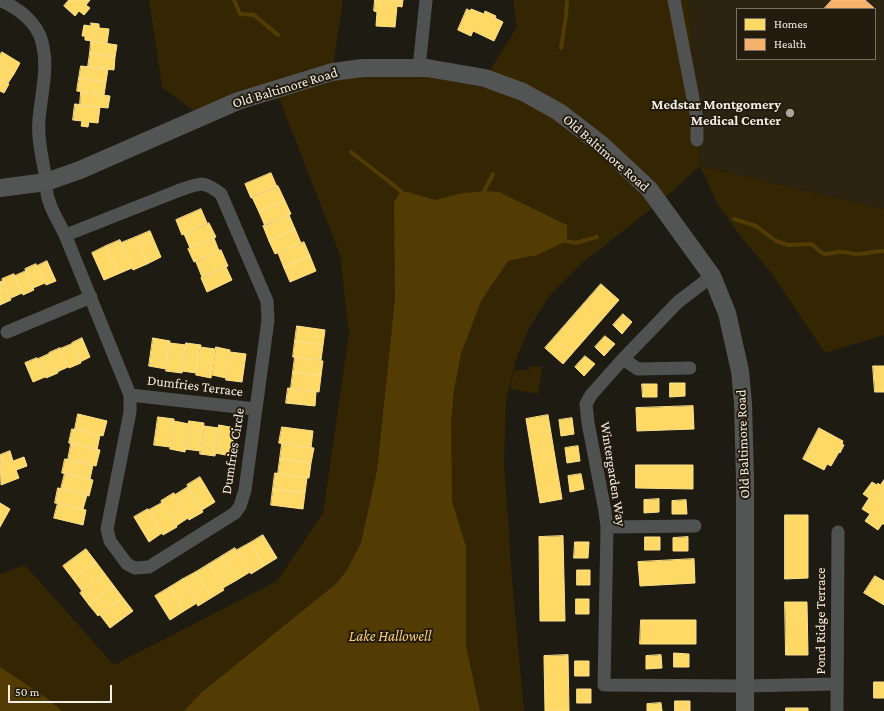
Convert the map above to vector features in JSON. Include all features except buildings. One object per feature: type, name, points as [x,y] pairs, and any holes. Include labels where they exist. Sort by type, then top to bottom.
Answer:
[{"type":"street","name":"Dumfries Circle","points":[[0,0],[17,10],[34,26],[42,40],[45,73],[39,120],[39,139],[48,201],[66,235],[130,395],[130,412],[107,529],[110,541],[127,564],[135,568],[149,567],[235,514],[240,506],[245,490],[268,320],[267,301],[221,194],[210,185],[198,184],[180,190],[66,235]]},
{"type":"street","points":[[419,68],[426,0]]},
{"type":"street","points":[[674,0],[696,119],[697,140]]},
{"type":"street","name":"Old Baltimore Road","points":[[0,188],[46,182],[80,170],[238,101],[332,72],[363,68],[427,68],[485,78],[524,92],[560,112],[602,145],[649,189],[712,276],[727,313],[740,372],[743,403],[745,478],[745,711]]},
{"type":"street","name":"Wintergarden Way","points":[[712,276],[678,302],[623,359],[591,395],[586,404],[588,423],[607,527],[604,685],[745,686]]},
{"type":"street","points":[[7,332],[91,297]]},
{"type":"street","points":[[623,359],[638,369],[690,368]]},
{"type":"street","name":"Dumfries Terrace","points":[[130,395],[256,410]]},
{"type":"street","points":[[607,527],[695,526]]},
{"type":"street","name":"Pond Ridge Terrace","points":[[837,711],[838,532]]},
{"type":"street","points":[[745,686],[837,684]]},
{"type":"shaded area","points":[[149,0],[343,0],[332,72],[485,78],[517,27],[513,0],[689,0],[700,166],[659,203],[582,263],[550,295],[529,328],[515,362],[506,402],[504,461],[512,579],[524,711],[0,711],[0,574],[25,565],[114,665],[277,581],[323,513],[349,334],[340,255],[276,90],[202,117],[162,87]]},
{"type":"shaded area","name":"Medstar Montgomery Medical Center","points":[[689,0],[884,0],[884,209],[700,166]]},
{"type":"shaded area","points":[[700,166],[884,209],[884,335],[825,353],[772,274],[742,238],[718,205]]},
{"type":"shaded area","points":[[530,366],[542,367],[538,394],[510,389],[514,370],[529,370]]},
{"type":"water","name":"Lake Hallowell","points":[[401,191],[435,200],[458,194],[484,191],[499,192],[567,225],[567,241],[537,255],[508,261],[481,301],[461,354],[454,390],[451,422],[452,501],[466,547],[466,646],[480,711],[184,711],[201,693],[337,583],[347,570],[361,543],[377,471],[395,299],[394,202]]},
{"type":"water","points":[[0,667],[48,699],[62,711],[0,711]]},
{"type":"waterway","points":[[234,0],[240,14],[254,15],[278,35]]},
{"type":"waterway","points":[[561,48],[567,0]]},
{"type":"waterway","points":[[351,152],[401,191]]},
{"type":"waterway","points":[[484,191],[493,174]]},
{"type":"waterway","points":[[734,219],[756,226],[776,241],[788,245],[812,244],[824,254],[837,252],[857,254],[884,251]]},
{"type":"waterway","points":[[567,241],[576,243],[597,237]]},
{"type":"place","name":"Medstar Montgomery Medical Center","points":[[790,113]]}]
